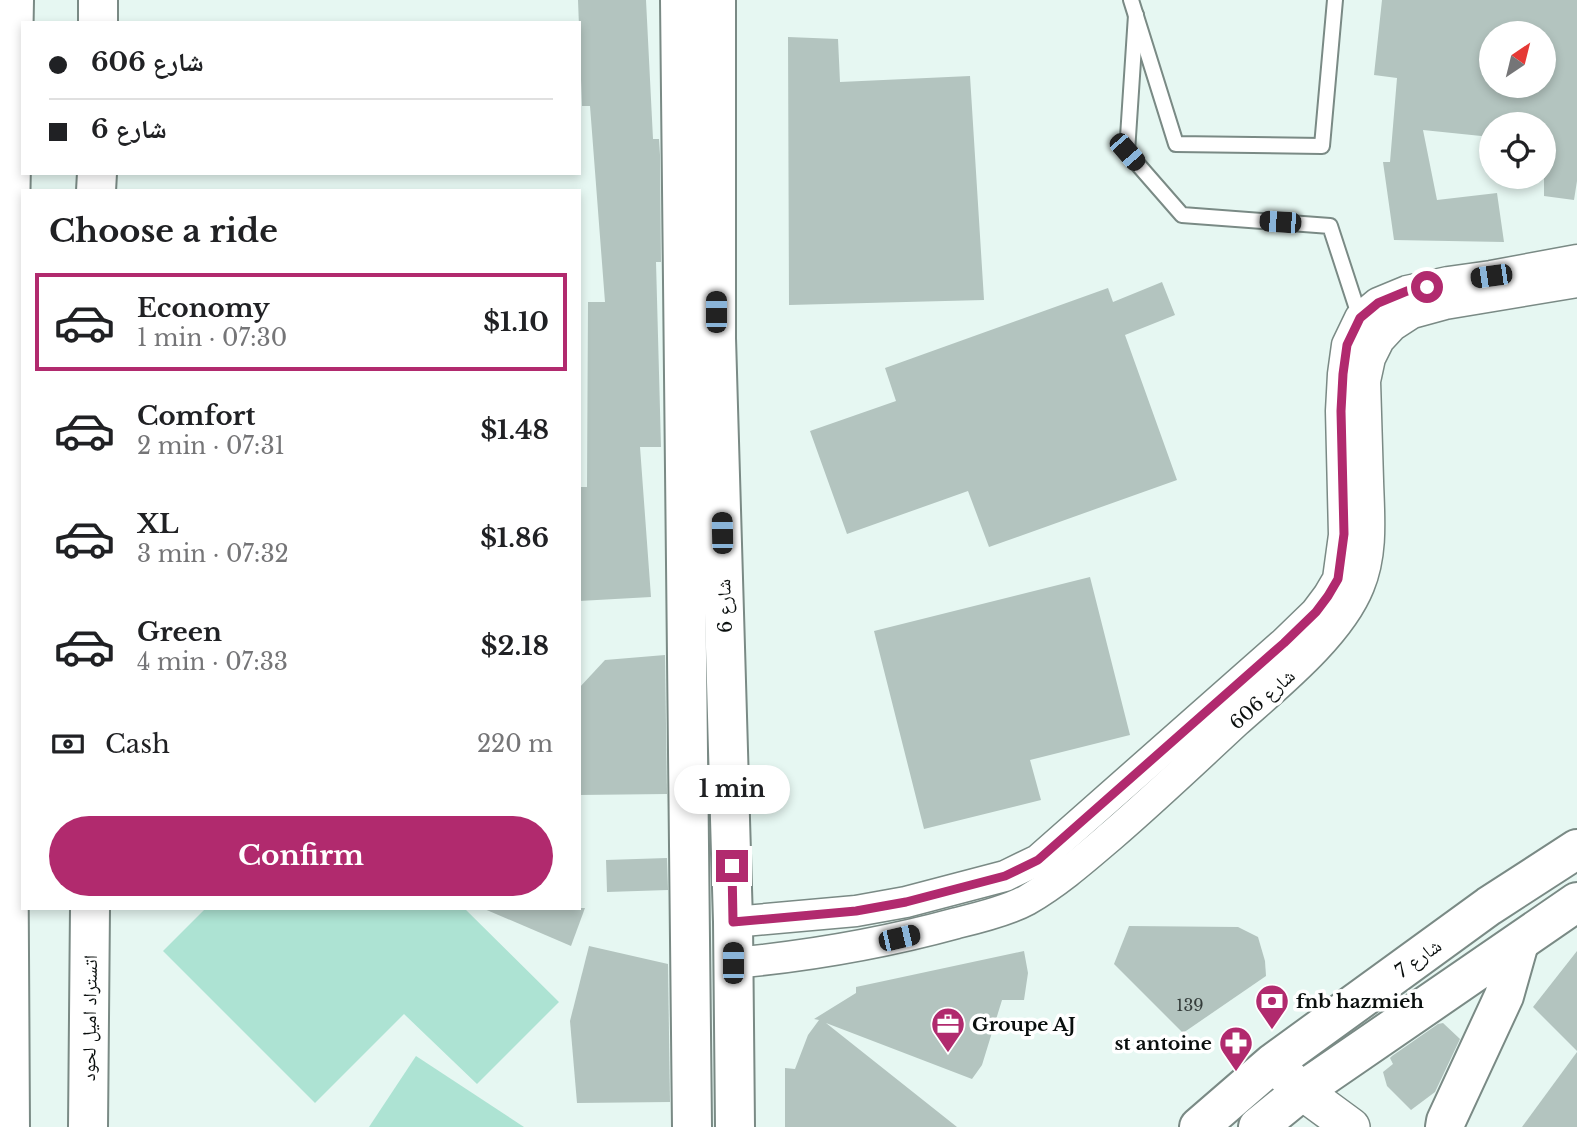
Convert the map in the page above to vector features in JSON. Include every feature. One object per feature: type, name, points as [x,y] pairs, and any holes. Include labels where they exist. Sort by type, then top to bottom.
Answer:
[{"type":"main road","points":[[9,1127],[3,417],[14,0]]},
{"type":"main road","points":[[98,0],[98,21]]},
{"type":"main road","name":"شارع 6","points":[[680,0],[692,1127]]},
{"type":"main road","name":"شارع 6","points":[[716,0],[716,338],[733,922],[735,1127]]},
{"type":"main road","name":"شارع 7","points":[[1199,1127],[1273,1063],[1489,906],[1577,849]]},
{"type":"main road","points":[[1258,1127],[1302,1091],[1577,902]]},
{"type":"main road","name":"اتستراد اميل لحود","points":[[88,1127],[90,910]]},
{"type":"main road","points":[[1445,1127],[1504,996],[1519,943]]},
{"type":"street","points":[[1360,318],[1378,303],[1407,291],[1577,260]]},
{"type":"street","name":"شارع 606","points":[[733,922],[856,911],[906,902],[1005,876],[1038,860],[1284,643],[1316,612],[1328,596],[1349,582],[1367,559],[1370,531],[1365,381],[1370,358],[1379,340],[1392,326],[1412,313],[1445,304],[1577,282]]},
{"type":"street","name":"شارع 606","points":[[733,963],[874,943],[977,918],[1024,902],[1062,878],[1297,667],[1348,610],[1341,411],[1347,345],[1360,318]]},
{"type":"street","points":[[1273,1063],[1302,1091],[1351,1127]]},
{"type":"lane","points":[[1132,0],[1176,144],[1322,146],[1335,0]]},
{"type":"lane","points":[[1136,15],[1127,152],[1182,215],[1329,226],[1360,318]]},
{"type":"green space","points":[[204,910],[466,910],[559,1002],[477,1084],[404,1014],[315,1103],[163,951]]},
{"type":"green space","points":[[416,1056],[524,1127],[369,1127]]},
{"type":"building","points":[[578,0],[646,0],[653,139],[659,139],[660,155],[661,262],[656,262],[661,447],[640,447],[651,597],[581,601],[581,487],[587,487],[588,302],[605,302],[590,106],[582,106],[581,21],[579,21]]},
{"type":"building","points":[[1382,0],[1577,0],[1577,181],[1574,200],[1544,196],[1544,189],[1556,189],[1556,112],[1479,112],[1479,136],[1423,130],[1437,200],[1497,193],[1504,242],[1394,240],[1383,162],[1390,162],[1397,78],[1374,75]]},
{"type":"building","points":[[788,37],[838,39],[840,82],[970,76],[984,300],[789,305]]},
{"type":"building","points":[[1162,282],[1175,315],[1125,335],[1177,480],[989,547],[968,491],[847,534],[810,431],[896,401],[885,368],[1108,288],[1113,302]]},
{"type":"building","points":[[1090,577],[1130,735],[1030,760],[1041,800],[924,829],[874,631]]},
{"type":"building","points":[[665,655],[667,794],[581,795],[581,686],[605,660]]},
{"type":"building","points":[[667,858],[668,890],[607,892],[606,860]]},
{"type":"building","points":[[585,908],[571,946],[487,910]]},
{"type":"building","points":[[1129,926],[1238,927],[1258,937],[1266,976],[1183,1033],[1114,964]]},
{"type":"building","points":[[589,946],[668,964],[670,1102],[577,1103],[570,1021]]},
{"type":"building","points":[[1024,951],[1028,973],[1024,1000],[1002,1000],[982,1065],[972,1079],[826,1023],[957,1127],[785,1127],[785,1068],[795,1069],[808,1035],[819,1020],[814,1019],[856,993],[856,987]]},
{"type":"building","points":[[1577,951],[1577,1051],[1533,1007]]},
{"type":"building","points":[[1443,1023],[1460,1039],[1435,1092],[1411,1110],[1387,1086],[1383,1072],[1393,1064],[1390,1058],[1392,1056]]},
{"type":"building","points":[[1577,1052],[1577,1127],[1522,1127]]},
{"type":"place","name":"fnb hazmieh","points":[[1272,1031]]},
{"type":"place","name":"Groupe AJ","points":[[948,1054]]},
{"type":"place","name":"st antoine","points":[[1236,1073]]},
{"type":"route","points":[[732,866],[733,922],[856,911],[906,902],[1005,876],[1038,860],[1284,643],[1316,612],[1328,596],[1338,579],[1344,534],[1341,411],[1347,345],[1360,318],[1378,303],[1407,291],[1427,287]]}]
